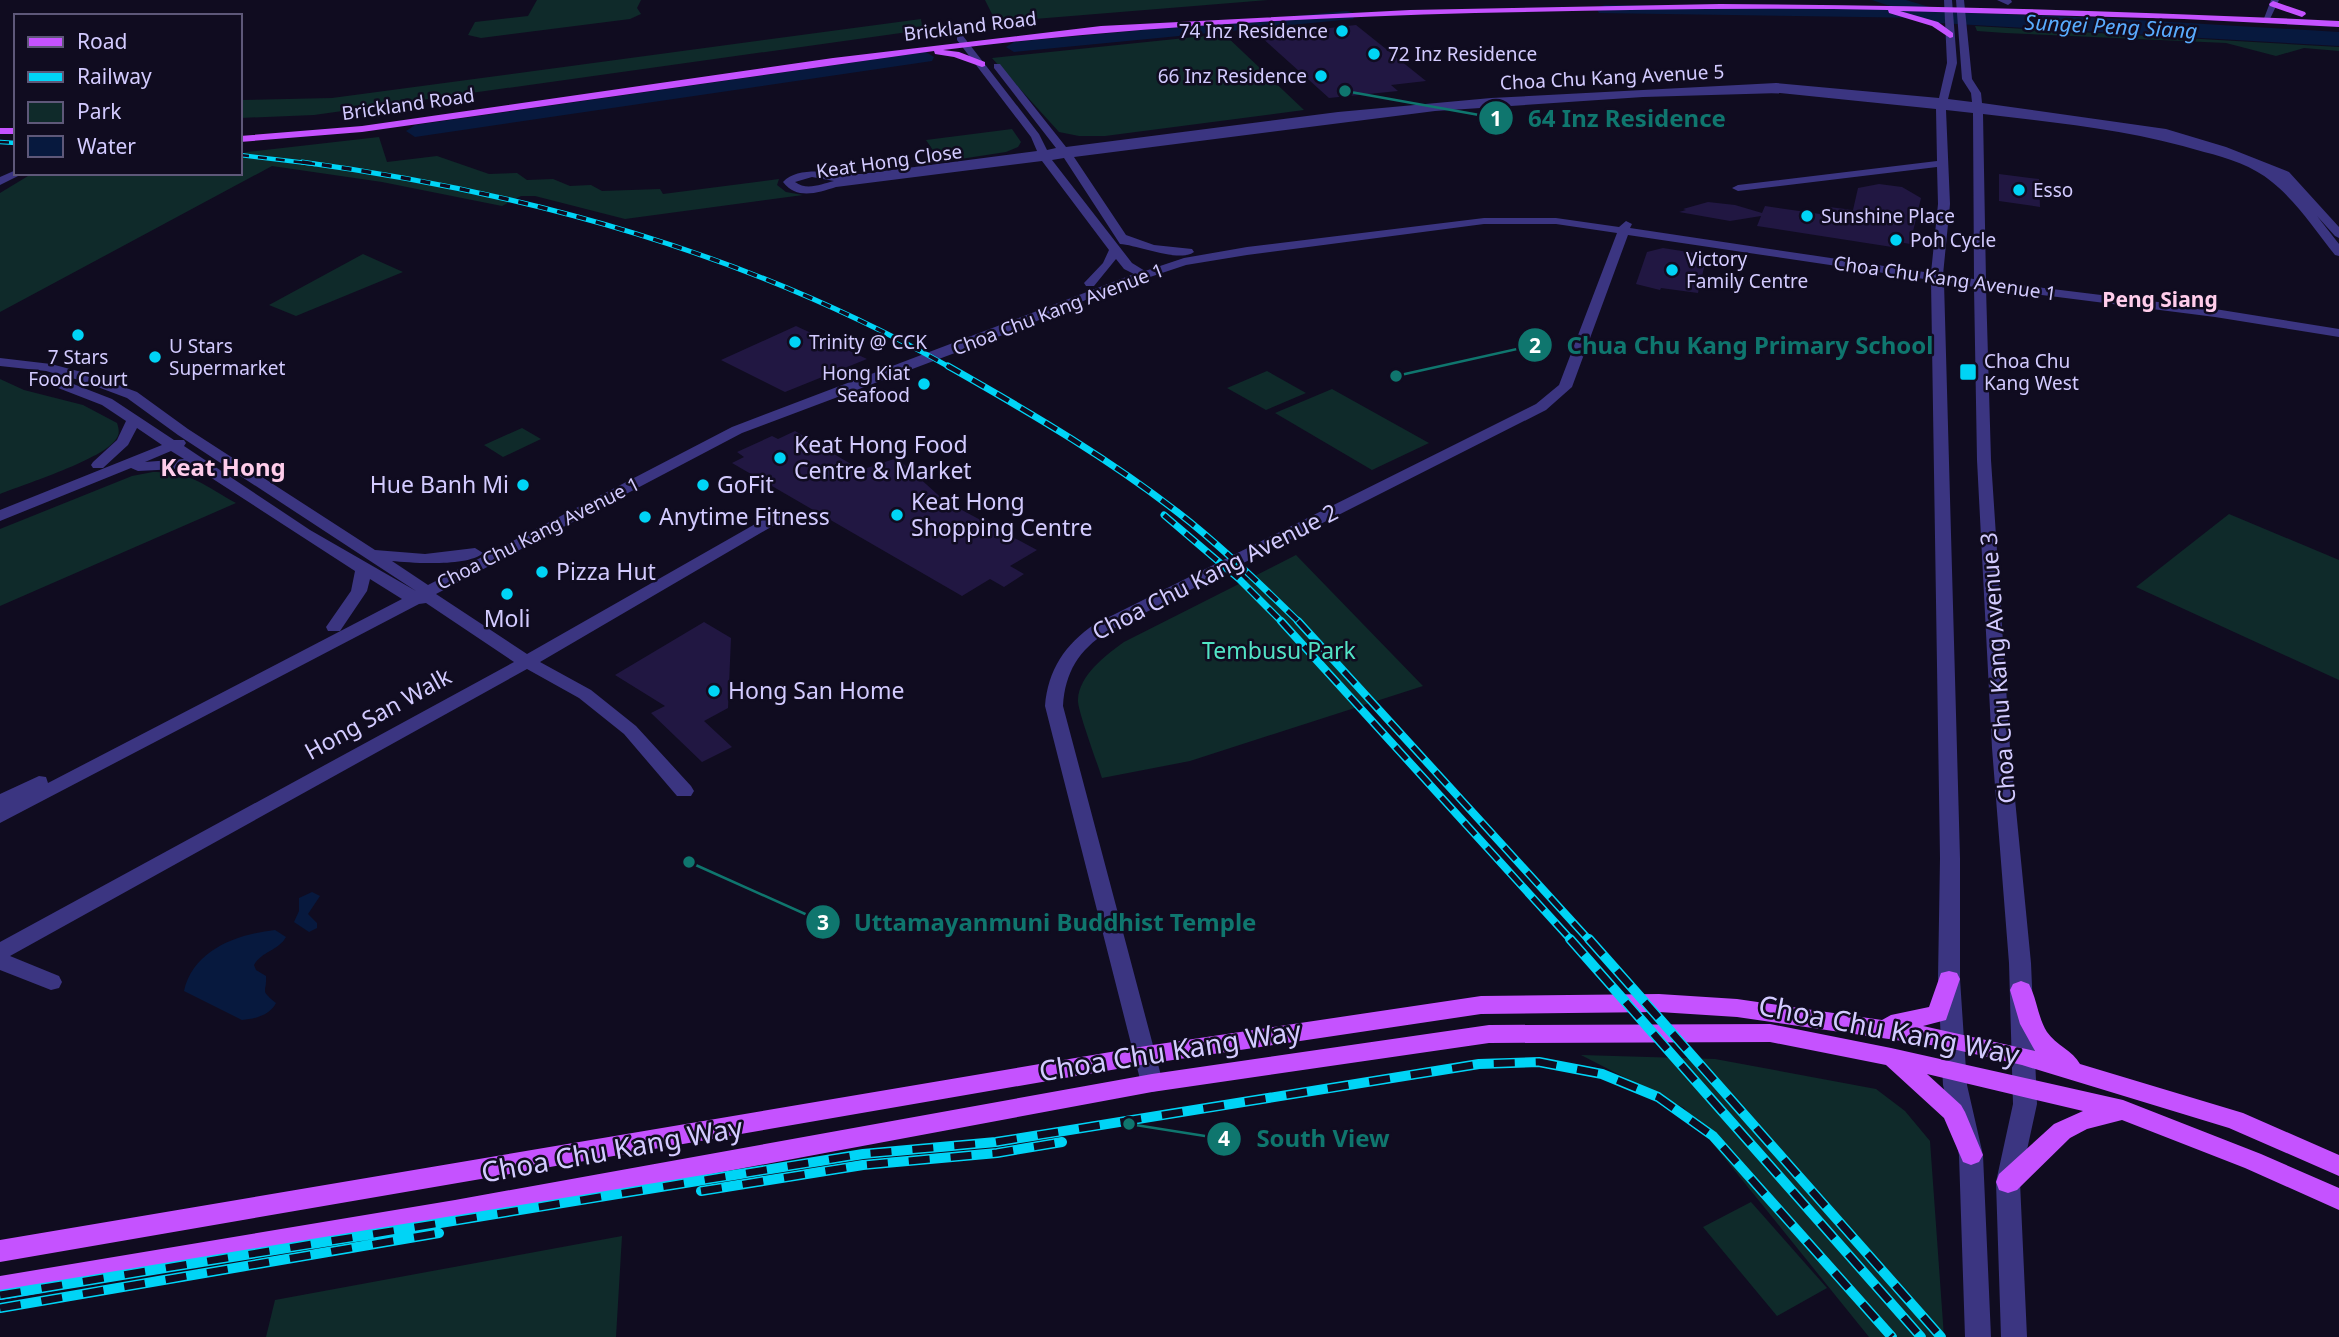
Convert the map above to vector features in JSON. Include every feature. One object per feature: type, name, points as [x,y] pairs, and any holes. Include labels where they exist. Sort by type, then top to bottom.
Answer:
[{"type":"main road","name":"Brickland Road","points":[[242,139],[374,126],[968,40],[1297,11],[1412,5],[1607,1],[1948,5],[1962,10],[2003,3]]},
{"type":"main road","points":[[2274,2],[2285,10],[2322,18]]},
{"type":"main road","points":[[2003,3],[2339,19]]},
{"type":"main road","points":[[1864,4],[1950,30]]},
{"type":"main road","name":"Brickland Road","points":[[242,131],[279,131],[375,121],[521,97],[968,40],[1231,10]]},
{"type":"main road","points":[[2267,17],[2339,24]]},
{"type":"main road","points":[[993,50],[1006,43],[1037,36]]},
{"type":"main road","points":[[882,54],[942,52],[982,64]]},
{"type":"main road","points":[[1877,1027],[1938,1014],[1949,979]]},
{"type":"main road","points":[[2021,990],[2033,1034],[2058,1060],[2093,1078]]},
{"type":"main road","name":"Choa Chu Kang Way","points":[[0,1251],[1146,1055],[1481,1005],[1698,1005],[1877,1027],[1954,1041],[2022,1056],[2235,1120],[2339,1166]]},
{"type":"main road","name":"Choa Chu Kang Way","points":[[0,1288],[455,1211],[1152,1083],[1489,1034],[1770,1033],[1891,1057],[2123,1110],[2253,1161],[2339,1199]]},
{"type":"main road","points":[[1891,1057],[1953,1112],[1971,1155]]},
{"type":"main road","points":[[2008,1181],[2062,1131],[2081,1121],[2123,1110]]},
{"type":"street","points":[[2267,17],[2274,2]]},
{"type":"street","name":"Choa Chu Kang Avenue 3","points":[[1948,5],[1952,63],[1942,104],[1944,184],[1938,274],[1950,858],[1949,979],[1955,1085],[1971,1155],[1978,1337]]},
{"type":"street","name":"Choa Chu Kang Avenue 3","points":[[1962,10],[1967,79],[1976,93],[1978,113],[1984,460],[1994,586],[2001,748],[2021,990],[2025,1104],[2008,1181],[2014,1337]]},
{"type":"street","points":[[968,40],[982,64],[1035,136],[1056,175],[1141,269]]},
{"type":"street","points":[[968,40],[1065,152],[1119,243]]},
{"type":"street","points":[[1897,97],[1927,95],[1944,88]]},
{"type":"street","name":"Choa Chu Kang Avenue 5","points":[[1043,155],[1406,110],[1676,93],[1780,90],[1853,94],[1897,97],[1978,113],[2012,112]]},
{"type":"street","points":[[1976,93],[2012,112],[2142,131],[2250,164],[2275,178],[2339,252]]},
{"type":"street","name":"Choa Chu Kang Avenue 5","points":[[1853,94],[1910,103],[1942,104]]},
{"type":"street","points":[[1910,103],[1938,115],[1941,123]]},
{"type":"street","points":[[1978,113],[1998,115],[2012,112],[2154,130],[2257,162],[2289,177],[2339,234]]},
{"type":"street","points":[[1046,128],[1068,138],[1111,146]]},
{"type":"street","points":[[1002,160],[1019,153],[1035,136]]},
{"type":"street","points":[[1079,172],[1088,159],[1111,146]]},
{"type":"street","name":"Keat Hong Close","points":[[1002,160],[812,190],[789,185],[791,180],[804,174],[846,178],[1043,155]]},
{"type":"street","points":[[1002,160],[1056,175]]},
{"type":"street","points":[[1738,188],[1944,163]]},
{"type":"street","points":[[1884,171],[1924,173],[1944,184]]},
{"type":"street","name":"Choa Chu Kang Avenue 1","points":[[963,341],[1090,283],[1188,252],[1497,213],[1544,214],[2339,333]]},
{"type":"street","name":"Choa Chu Kang Avenue 1","points":[[0,816],[417,593],[737,430],[1080,297],[1141,269],[1234,253],[1484,220],[1556,221],[1624,228]]},
{"type":"street","name":"Choa Chu Kang Avenue 2","points":[[1152,1083],[1125,990],[1054,706],[1056,681],[1066,661],[1084,639],[1101,628],[1541,407],[1557,396],[1565,387],[1624,228]]},
{"type":"street","points":[[1119,243],[1188,252]]},
{"type":"street","points":[[1090,283],[1108,264],[1119,243]]},
{"type":"street","name":"Choa Chu Kang Avenue 1","points":[[1980,280],[2339,324]]},
{"type":"street","points":[[1059,297],[1080,297]]},
{"type":"street","points":[[0,362],[71,374],[132,395],[368,562],[475,553]]},
{"type":"street","name":"Choa Chu Kang Avenue 1","points":[[0,802],[334,627],[417,593],[475,553],[726,426],[892,368]]},
{"type":"street","points":[[0,369],[42,377],[107,402],[201,466],[368,562],[527,662],[585,694],[630,730],[684,791]]},
{"type":"street","points":[[102,469],[123,442],[133,421]]},
{"type":"street","points":[[0,516],[102,469],[188,435]]},
{"type":"street","points":[[0,505],[102,469],[201,466],[226,459]]},
{"type":"street","name":"Hong San Walk","points":[[0,952],[527,662],[778,517]]},
{"type":"street","points":[[334,627],[359,591],[368,562]]},
{"type":"street","points":[[0,961],[51,982]]},
{"type":"green space","points":[[537,0],[641,0],[637,8],[641,14],[630,19],[481,38],[468,35],[475,22],[528,16]]},
{"type":"green space","points":[[985,0],[1268,0],[996,22]]},
{"type":"green space","points":[[921,19],[922,26],[908,32],[314,115],[242,118],[242,100],[332,98]]},
{"type":"green space","points":[[1975,26],[2339,47],[2339,51],[2304,48],[2276,56],[2226,43],[2005,33],[1977,31]]},
{"type":"green space","points":[[1224,34],[1304,110],[1105,136],[1079,136],[1059,132],[992,58]]},
{"type":"green space","points":[[1012,129],[1021,142],[1018,147],[1006,152],[941,162],[926,140]]},
{"type":"green space","points":[[379,137],[387,162],[437,156],[489,174],[517,173],[527,180],[553,179],[570,186],[591,185],[602,191],[660,189],[663,194],[779,179],[777,185],[786,192],[803,195],[625,219],[535,196],[521,196],[502,206],[382,182],[272,166],[0,312],[0,193],[30,175],[242,175],[242,153]]},
{"type":"green space","points":[[363,254],[403,272],[296,316],[269,305]]},
{"type":"green space","points":[[1267,371],[1306,393],[1266,410],[1227,388]]},
{"type":"green space","points":[[0,379],[24,390],[83,405],[117,423],[117,437],[109,447],[81,463],[0,494]]},
{"type":"green space","points":[[1332,389],[1429,443],[1372,470],[1275,413]]},
{"type":"green space","points":[[522,428],[541,439],[503,457],[484,445]]},
{"type":"green space","points":[[153,472],[187,477],[236,503],[0,606],[0,529],[132,476]]},
{"type":"green space","points":[[2229,514],[2339,560],[2339,680],[2136,587]]},
{"type":"green space","name":"Tembusu Park","points":[[1296,555],[1423,686],[1190,761],[1102,778],[1078,700],[1088,674],[1124,642]]},
{"type":"green space","points":[[1581,1055],[1715,1059],[1876,1089],[1905,1111],[1930,1141],[1944,1337],[1869,1337],[1684,1108]]},
{"type":"green space","points":[[1751,1202],[1827,1288],[1777,1316],[1703,1227]]},
{"type":"green space","points":[[622,1236],[616,1337],[266,1337],[275,1300]]},
{"type":"water","name":"Sungei Peng Siang","points":[[1872,0],[1906,0],[1936,9],[1975,13],[2339,32],[2339,46],[1939,23]]},
{"type":"water","points":[[312,892],[320,896],[308,914],[317,923],[317,928],[309,932],[294,922],[299,911],[299,898]]},
{"type":"water","points":[[275,930],[286,937],[283,942],[254,965],[256,970],[266,976],[265,991],[276,1003],[266,1013],[242,1020],[184,991],[189,977],[207,955],[232,940]]},
{"type":"building","points":[[1356,25],[1426,81],[1391,85],[1398,91],[1329,98],[1260,36]]},
{"type":"building","name":"Esso","points":[[1999,174],[2039,179],[2040,207],[1999,201]]},
{"type":"building","name":"Sunshine Place","points":[[1879,184],[1902,187],[1921,198],[1910,244],[1893,241],[1892,247],[1757,226],[1761,216],[1730,221],[1679,212],[1708,202],[1735,205],[1762,213],[1765,206],[1827,215],[1829,207],[1853,210],[1858,188]]},
{"type":"building","name":"Victory Family Centre","points":[[1663,248],[1707,255],[1698,293],[1660,290],[1636,284],[1647,252]]},
{"type":"building","name":"Trinity @ CCK","points":[[796,326],[867,359],[785,392],[721,360]]},
{"type":"building","name":"Keat Hong Shopping Centre","points":[[795,431],[861,470],[897,458],[956,511],[960,509],[1037,550],[1010,566],[1024,574],[1004,587],[990,579],[962,596],[732,463],[744,457],[737,452],[772,436],[778,439]]},
{"type":"building","name":"Hong San Home","points":[[704,622],[731,638],[728,708],[704,721],[732,747],[702,762],[651,713],[665,706],[615,675]]},
{"type":"waterway","points":[[1605,10],[1928,13]]},
{"type":"waterway","points":[[1014,47],[1347,16]]},
{"type":"waterway","points":[[415,131],[926,57]]},
{"type":"railway","points":[[0,142],[14,143]]},
{"type":"railway","points":[[242,155],[315,164]]},
{"type":"railway","points":[[302,162],[471,191],[637,234],[797,292],[875,328],[951,368]]},
{"type":"railway","points":[[948,366],[1072,439],[1161,500],[1218,546],[1299,622]]},
{"type":"railway","points":[[1164,515],[1239,579],[1281,621]]},
{"type":"railway","points":[[1281,621],[1572,941]]},
{"type":"railway","points":[[1299,622],[1590,941]]},
{"type":"railway","points":[[1570,939],[1921,1337]]},
{"type":"railway","points":[[1589,939],[1941,1337]]},
{"type":"railway","points":[[0,1295],[863,1154],[996,1142],[1479,1064],[1539,1062],[1602,1074],[1658,1097],[1713,1136],[1892,1337]]},
{"type":"railway","points":[[701,1191],[863,1165],[997,1153],[1062,1142]]},
{"type":"railway","points":[[0,1308],[439,1233]]},
{"type":"place","name":"74 Inz Residence","points":[[1342,31]]},
{"type":"place","name":"72 Inz Residence","points":[[1374,54]]},
{"type":"place","name":"66 Inz Residence","points":[[1321,76]]},
{"type":"place","name":"64 Inz Residence","points":[[1345,91]]},
{"type":"place","name":"Esso","points":[[2019,190]]},
{"type":"place","name":"Sunshine Place","points":[[1807,216]]},
{"type":"place","name":"Poh Cycle","points":[[1896,240]]},
{"type":"place","name":"Victory Family Centre","points":[[1672,270]]},
{"type":"place","name":"7 Stars Food Court","points":[[78,335]]},
{"type":"place","name":"Trinity @ CCK","points":[[795,342]]},
{"type":"place","name":"U Stars Supermarket","points":[[155,357]]},
{"type":"place","name":"Choa Chu Kang West","points":[[1968,372]]},
{"type":"place","name":"Chua Chu Kang Primary School","points":[[1396,376]]},
{"type":"place","name":"Hong Kiat Seafood","points":[[924,384]]},
{"type":"place","name":"Keat Hong Food Centre & Market","points":[[780,458]]},
{"type":"place","name":"Hue Banh Mi","points":[[523,485]]},
{"type":"place","name":"GoFit","points":[[703,485]]},
{"type":"place","name":"Keat Hong Shopping Centre","points":[[897,515]]},
{"type":"place","name":"Anytime Fitness","points":[[645,517]]},
{"type":"place","name":"Pizza Hut","points":[[542,572]]},
{"type":"place","name":"Moli","points":[[507,594]]},
{"type":"place","name":"Hong San Home","points":[[714,691]]},
{"type":"place","name":"Uttamayanmuni Buddhist Temple","points":[[689,862]]},
{"type":"place","name":"South View","points":[[1129,1124]]},
{"type":"district","name":"Peng Siang","points":[[2160,300]]},
{"type":"district","name":"Keat Hong","points":[[223,468]]}]
